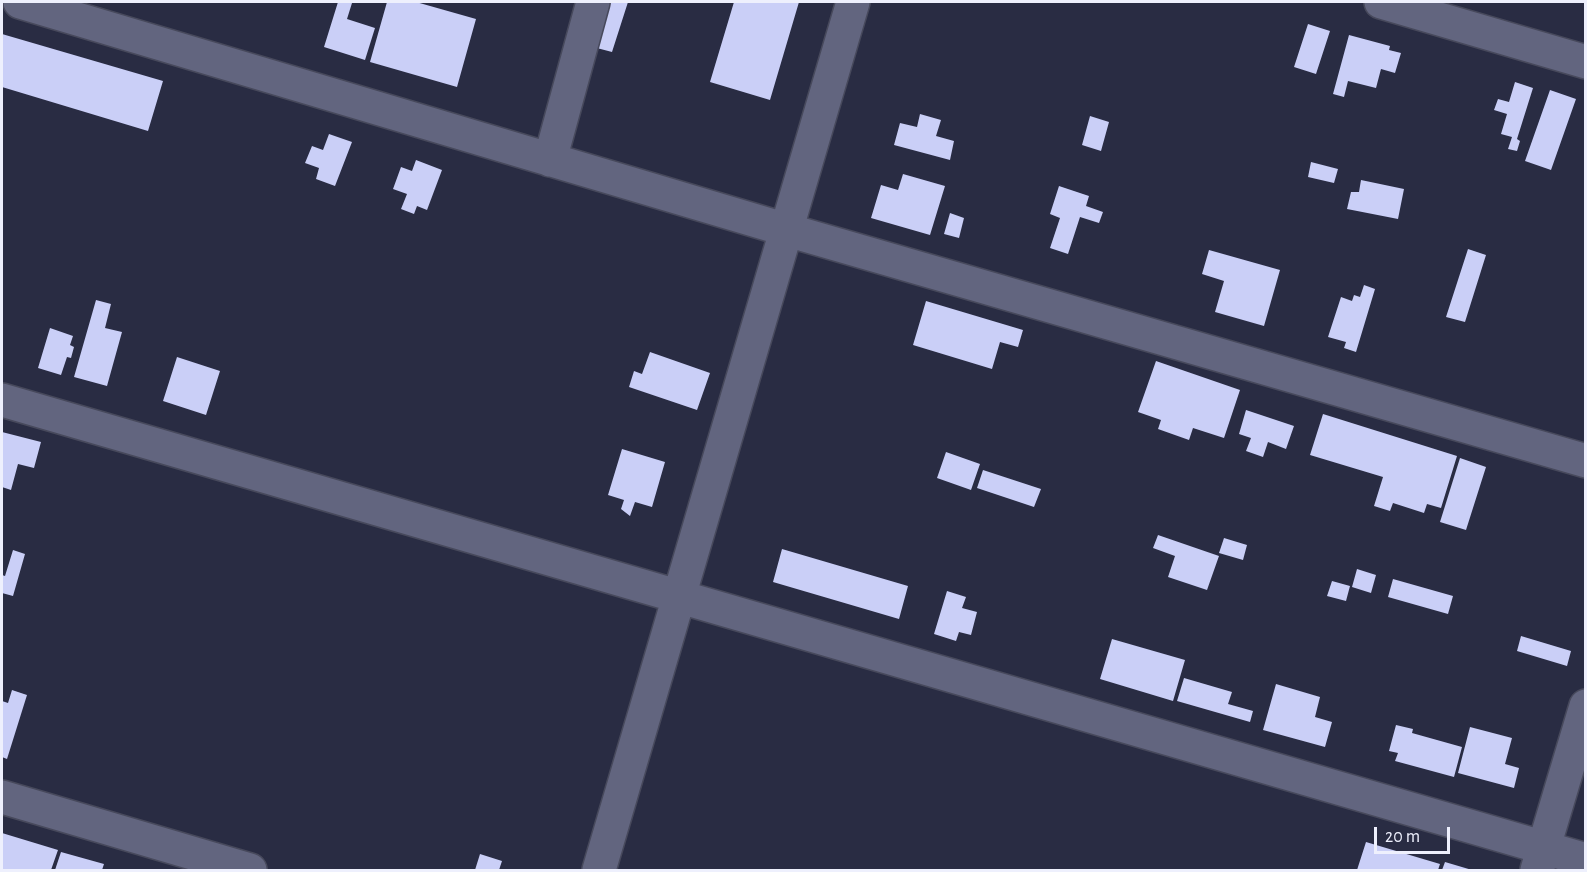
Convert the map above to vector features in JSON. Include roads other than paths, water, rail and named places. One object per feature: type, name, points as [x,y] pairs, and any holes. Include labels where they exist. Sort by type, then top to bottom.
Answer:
[{"type":"street","points":[[20,2],[787,230],[1586,460]]},
{"type":"street","points":[[550,159],[593,2]]},
{"type":"street","points":[[599,870],[853,2]]},
{"type":"street","points":[[1381,2],[1586,62]]},
{"type":"street","points":[[2,400],[680,597],[1540,859],[1586,860]]},
{"type":"street","points":[[1540,859],[1586,706]]},
{"type":"street","points":[[2,797],[250,870]]}]
